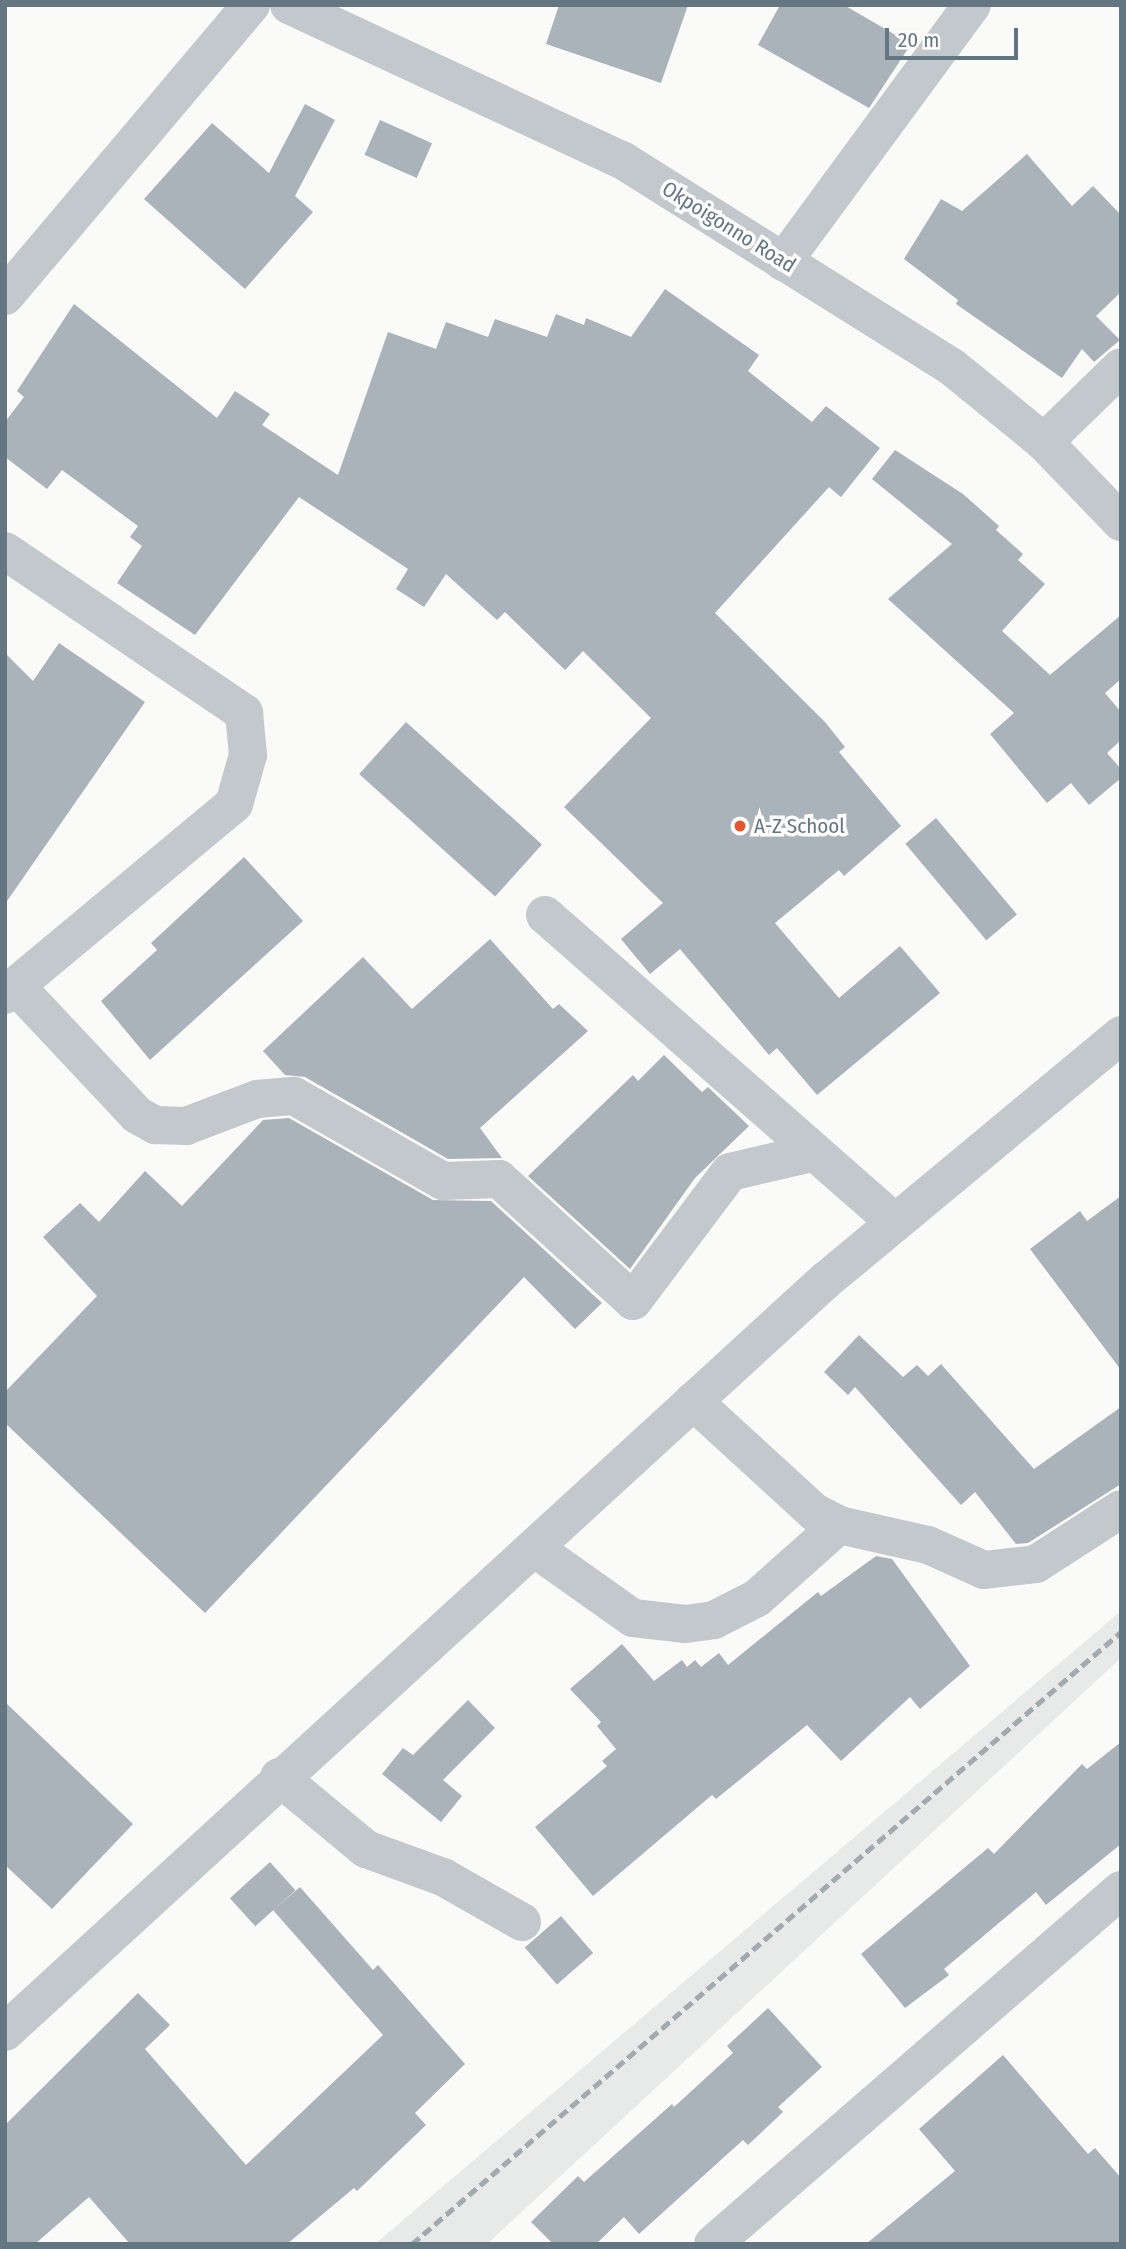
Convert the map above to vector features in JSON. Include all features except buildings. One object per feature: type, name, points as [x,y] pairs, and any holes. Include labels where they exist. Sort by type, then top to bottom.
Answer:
[{"type":"street","points":[[5,296],[251,5]]},
{"type":"street","name":"Okpoigonno Road","points":[[289,5],[621,160],[952,367],[1044,442],[1121,522]]},
{"type":"street","points":[[783,262],[972,5]]},
{"type":"street","points":[[1044,442],[1121,367]]},
{"type":"street","points":[[5,551],[244,713],[248,755],[234,804],[10,990],[137,1115],[155,1125],[186,1126],[257,1099],[294,1096],[443,1181],[499,1179],[633,1301],[730,1172],[815,1152]]},
{"type":"street","points":[[545,915],[895,1222]]},
{"type":"street","points":[[5,2032],[279,1777],[693,1401],[895,1222],[1121,1035]]},
{"type":"street","points":[[693,1401],[814,1512],[839,1525],[928,1545],[984,1570],[1035,1564],[1121,1508]]},
{"type":"street","points":[[534,1548],[633,1618],[686,1624],[714,1620],[757,1598],[839,1525]]},
{"type":"street","points":[[279,1777],[366,1849],[443,1877],[522,1922]]},
{"type":"street","points":[[713,2244],[1121,1890]]},
{"type":"shaded area","points":[[1121,1611],[1121,1658],[487,2244],[375,2244]]},
{"type":"railway","points":[[412,2244],[1121,1632]]},
{"type":"place","name":"A-Z School","points":[[740,826]]}]
